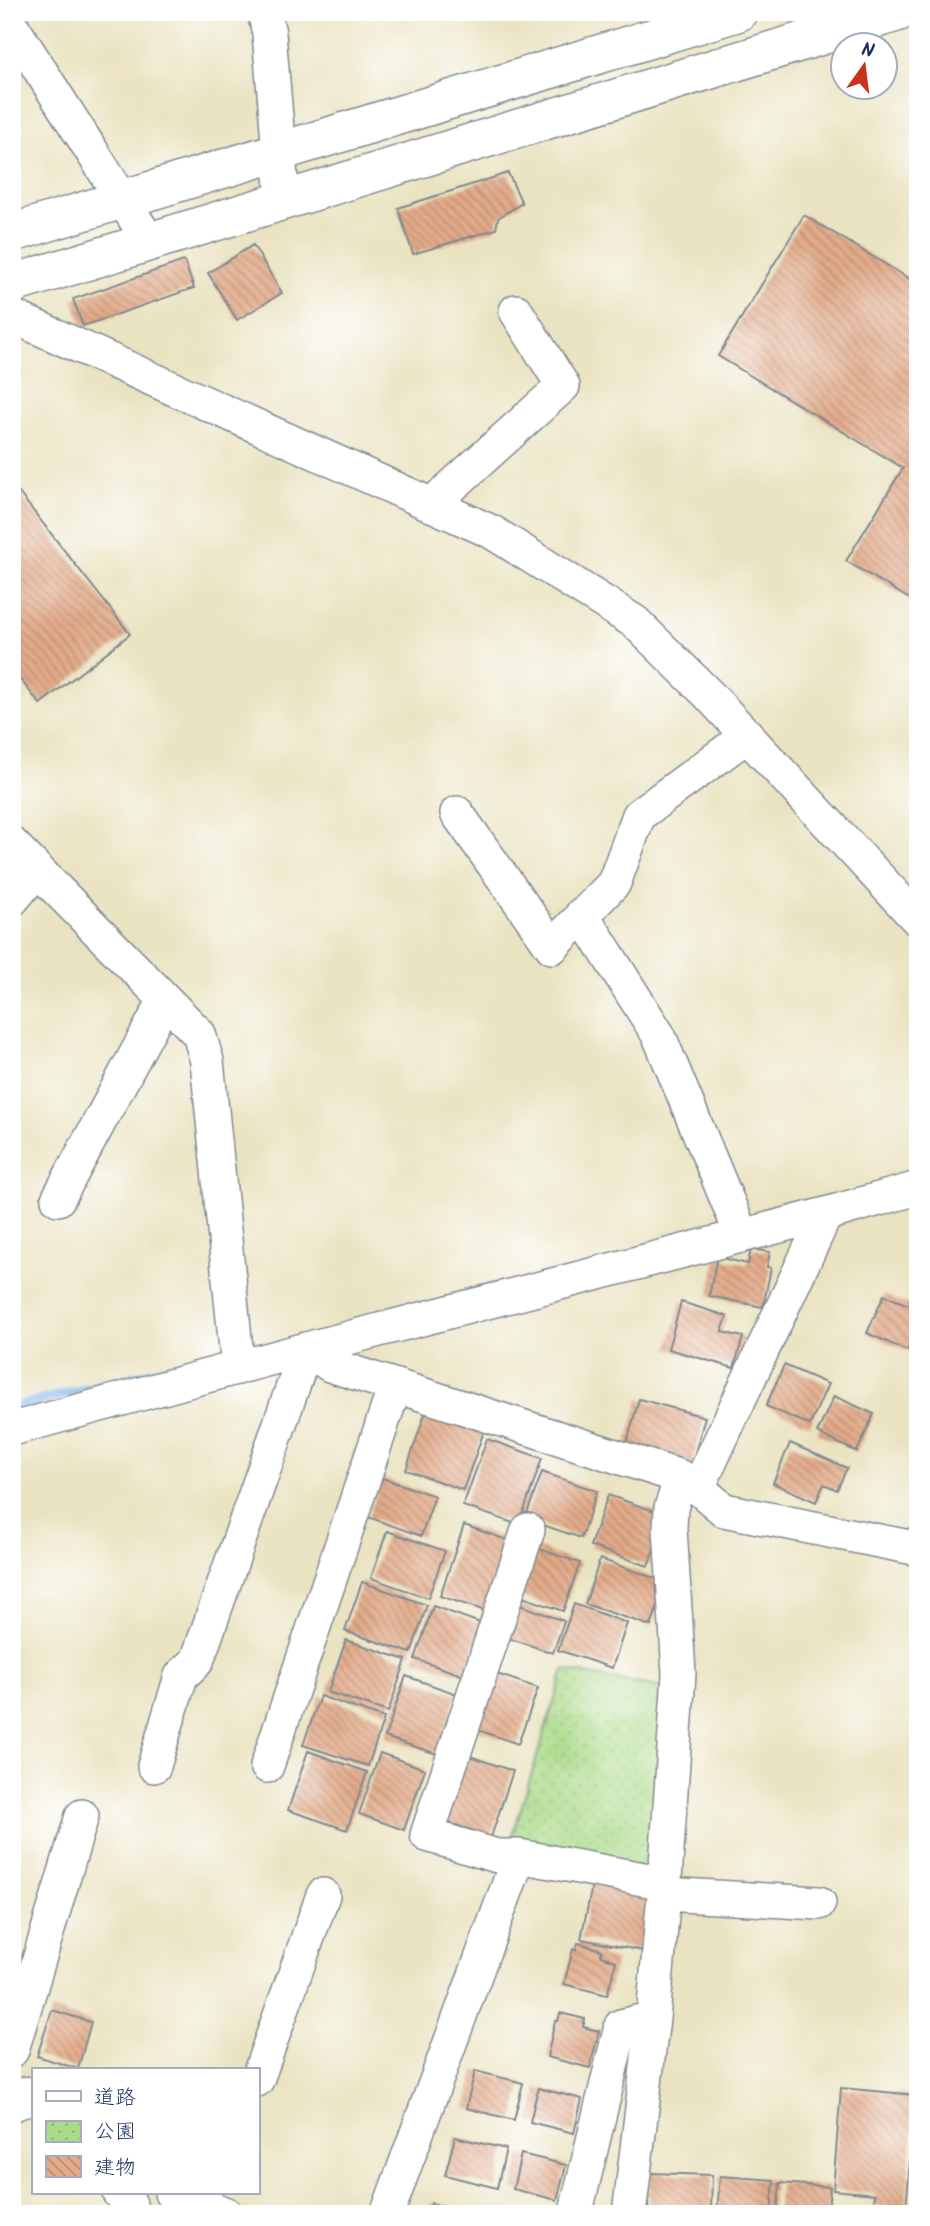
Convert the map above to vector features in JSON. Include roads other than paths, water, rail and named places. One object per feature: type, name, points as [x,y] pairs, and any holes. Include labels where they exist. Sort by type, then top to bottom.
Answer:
[{"type":"street","points":[[264,12],[270,33],[283,201]]},
{"type":"street","points":[[12,233],[738,12]]},
{"type":"street","points":[[12,284],[898,12]]},
{"type":"street","points":[[12,26],[149,242]]},
{"type":"street","points":[[431,505],[563,386],[516,312]]},
{"type":"street","points":[[12,316],[492,532],[635,622],[748,736],[918,920]]},
{"type":"street","points":[[457,813],[552,947],[614,883],[639,815],[748,736]]},
{"type":"street","points":[[12,844],[199,1034],[208,1061],[238,1368]]},
{"type":"street","points":[[12,900],[37,870]]},
{"type":"street","points":[[582,914],[659,1036],[742,1236]]},
{"type":"street","points":[[58,1199],[165,1000]]},
{"type":"street","points":[[12,1429],[306,1349],[915,1192]]},
{"type":"street","points":[[629,2214],[653,2018],[679,1674],[671,1508],[689,1483],[826,1214]]},
{"type":"street","points":[[306,1349],[330,1365],[393,1394],[689,1483],[724,1510],[917,1546]]},
{"type":"street","points":[[154,1766],[181,1676],[197,1661],[306,1349]]},
{"type":"street","points":[[267,1766],[393,1394]]},
{"type":"street","points":[[528,1530],[427,1835],[496,1856],[519,1856],[664,1888],[819,1903]]},
{"type":"street","points":[[12,2050],[82,1816]]},
{"type":"street","points":[[387,2214],[519,1856]]},
{"type":"street","points":[[259,2074],[323,1895]]},
{"type":"street","points":[[579,2214],[577,2207],[621,2026],[653,2018]]},
{"type":"street","points":[[120,2194],[130,2204],[131,2214]]},
{"type":"street","points":[[176,2194],[218,2205]]},
{"type":"waterway","points":[[12,1408],[203,1359]]}]
